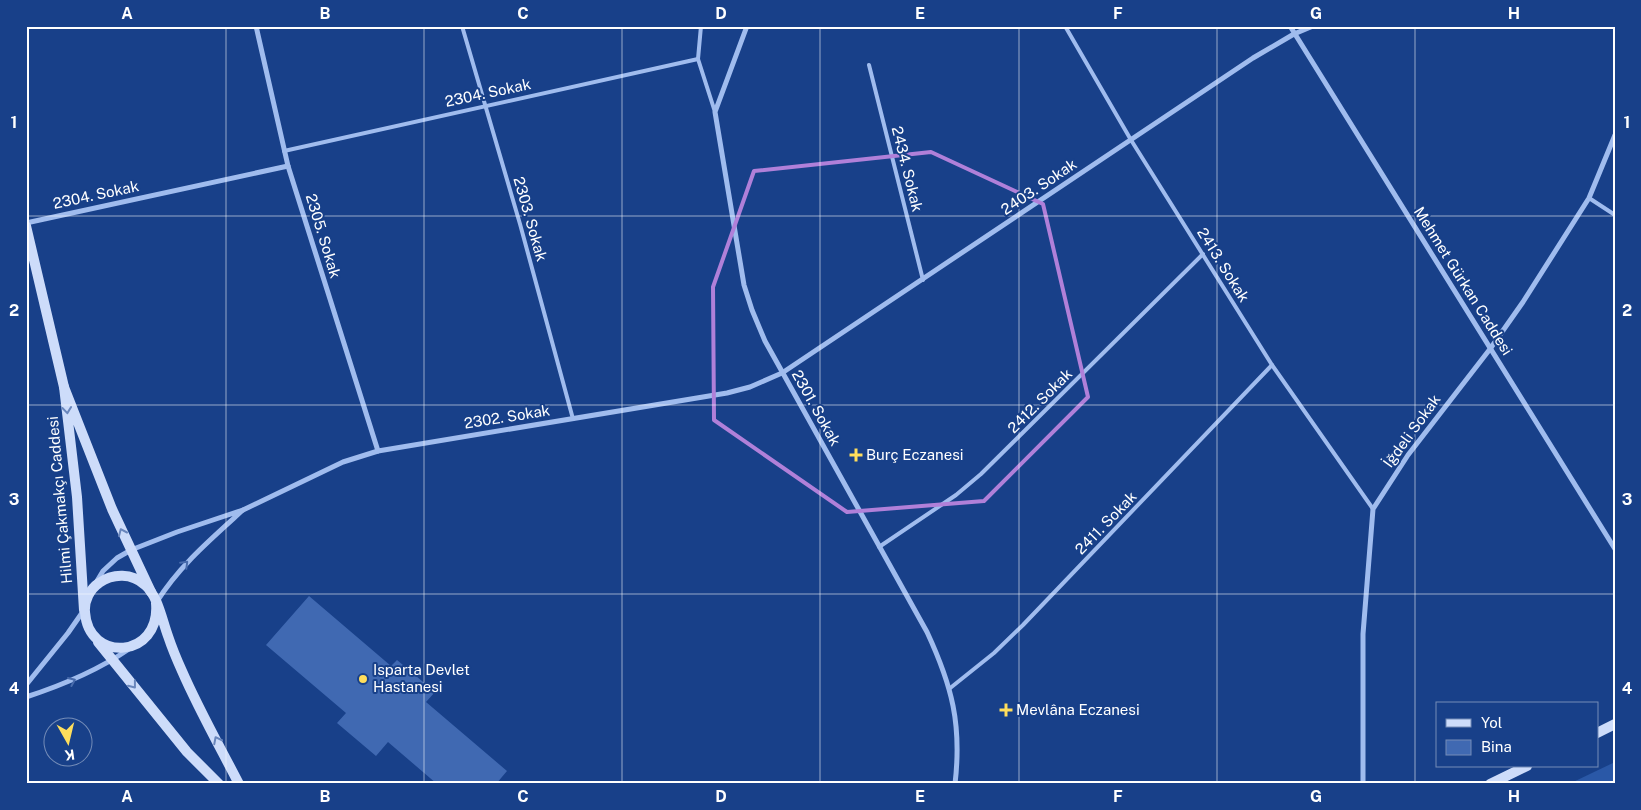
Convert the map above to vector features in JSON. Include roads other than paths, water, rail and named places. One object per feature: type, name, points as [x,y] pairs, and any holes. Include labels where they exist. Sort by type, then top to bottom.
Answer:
[{"type":"main road","name":"Hilmi Çakmakçı Caddesi","points":[[26,224],[64,387],[76,496],[84,610]]},
{"type":"main road","name":"Hilmi Çakmakçı Caddesi","points":[[64,387],[100,478],[151,592]]},
{"type":"main road","points":[[219,784],[187,752],[91,633],[86,622],[84,610],[86,600],[98,583],[106,578],[126,576],[136,579],[151,592],[183,673],[239,784]]},
{"type":"main road","points":[[91,633],[100,642],[112,647],[124,648],[136,644],[146,637],[154,627],[157,615],[156,603]]},
{"type":"main road","points":[[1598,732],[1615,724]]},
{"type":"main road","points":[[1490,784],[1523,768]]},
{"type":"street","name":"2305. Sokak","points":[[256,26],[288,166],[378,451]]},
{"type":"street","points":[[715,112],[747,26]]},
{"type":"street","name":"Mehmet Gürkan Caddesi","points":[[1290,26],[1615,549]]},
{"type":"street","name":"2403. Sokak","points":[[782,373],[1253,58],[1294,34],[1313,26]]},
{"type":"street","name":"2301. Sokak","points":[[715,112],[744,284],[752,310],[765,341],[782,373],[927,632],[942,665],[950,689],[957,726],[958,760],[955,784]]},
{"type":"street","name":"İğdeli Sokak","points":[[1363,784],[1363,634],[1373,509],[1408,455],[1490,349],[1523,302],[1589,198],[1615,135]]},
{"type":"street","name":"2304. Sokak","points":[[26,224],[288,166]]},
{"type":"street","name":"2302. Sokak","points":[[91,591],[103,571],[117,558],[131,550],[243,510],[344,462],[378,451],[726,393],[750,387],[782,373]]},
{"type":"street","name":"2302. Sokak","points":[[156,603],[180,569],[243,510]]},
{"type":"street","points":[[26,685],[63,640],[84,610]]},
{"type":"street","points":[[26,697],[72,681],[113,660],[136,644]]},
{"type":"lane","name":"2303. Sokak","points":[[462,26],[520,224],[573,419]]},
{"type":"lane","name":"2301. Sokak","points":[[702,26],[698,60],[715,112]]},
{"type":"lane","name":"2413. Sokak","points":[[1065,26],[1131,140],[1272,365],[1373,509]]},
{"type":"lane","name":"2304. Sokak","points":[[284,150],[698,60]]},
{"type":"lane","name":"2434. Sokak","points":[[869,65],[923,280]]},
{"type":"lane","points":[[1589,198],[1615,215]]},
{"type":"lane","name":"2412. Sokak","points":[[879,547],[956,495],[981,474],[1203,254]]},
{"type":"lane","name":"2411. Sokak","points":[[950,689],[1023,625],[1272,365]]},
{"type":"place","name":"Burç Eczanesi","points":[[856,455]]},
{"type":"place","name":"Isparta Devlet Hastanesi","points":[[363,679]]},
{"type":"place","name":"Mevlâna Eczanesi","points":[[1006,710]]}]
